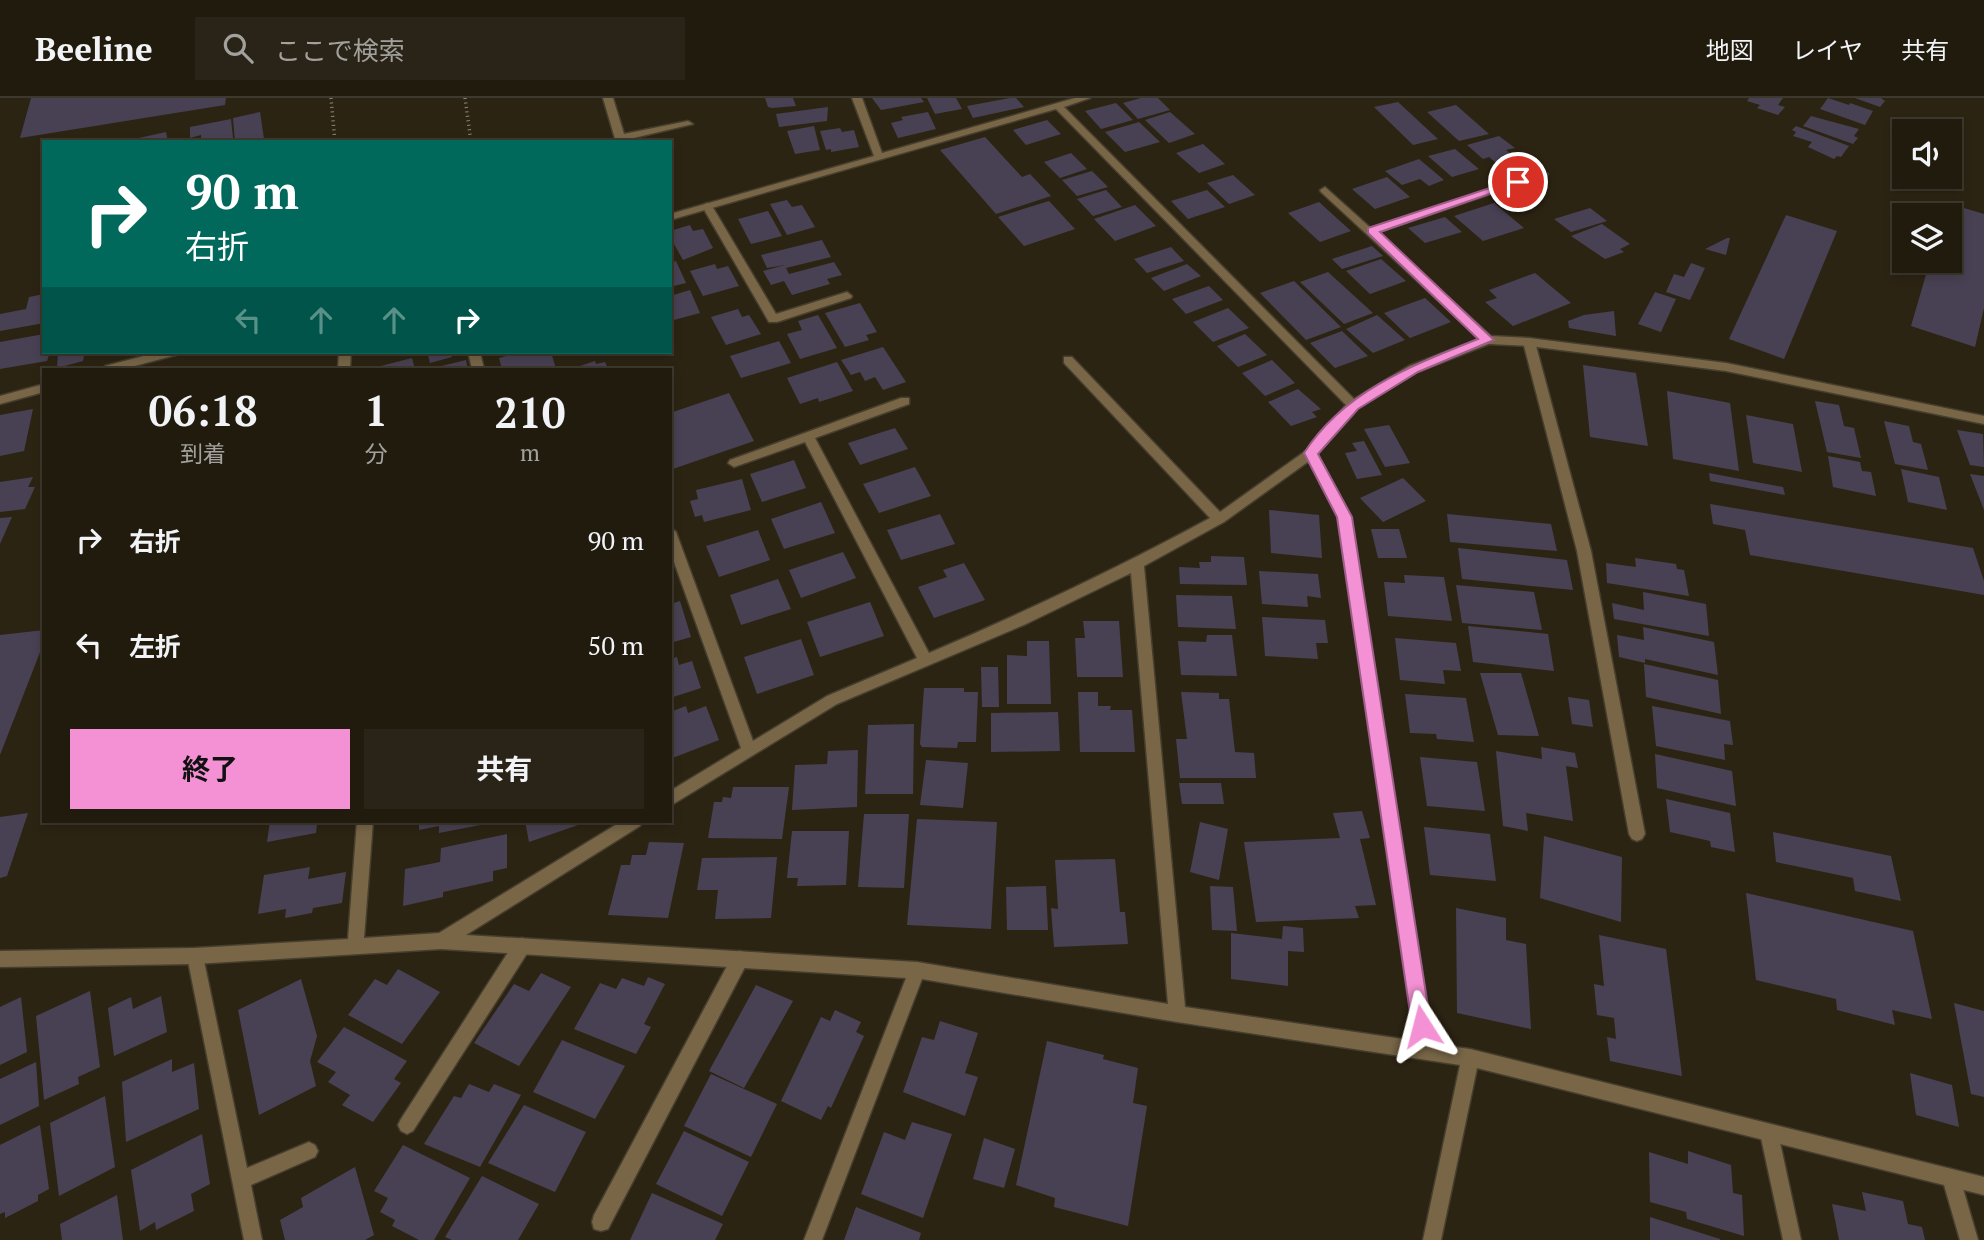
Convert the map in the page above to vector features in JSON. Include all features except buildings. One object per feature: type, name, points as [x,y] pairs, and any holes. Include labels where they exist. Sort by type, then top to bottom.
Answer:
[{"type":"street","points":[[608,98],[620,140],[688,124]]},
{"type":"street","points":[[857,98],[879,157]]},
{"type":"street","points":[[1037,98],[1043,110]]},
{"type":"street","points":[[672,216],[1085,98]]},
{"type":"street","points":[[1058,106],[1353,405]]},
{"type":"street","points":[[1372,231],[1543,174]]},
{"type":"street","points":[[1325,190],[1488,340]]},
{"type":"street","points":[[707,206],[773,318],[847,296]]},
{"type":"street","points":[[672,798],[832,700],[1021,620],[1138,564],[1219,519],[1311,453],[1353,405],[1413,369],[1488,340],[1529,342],[1726,368],[1984,420]]},
{"type":"street","points":[[1529,342],[1584,551],[1637,834]]},
{"type":"street","points":[[112,368],[162,354]]},
{"type":"street","points":[[1068,360],[1219,519]]},
{"type":"street","points":[[0,400],[42,389]]},
{"type":"street","points":[[734,463],[905,401]]},
{"type":"street","points":[[808,436],[925,659]]},
{"type":"street","points":[[1311,453],[1345,517],[1426,1053]]},
{"type":"street","points":[[672,538],[749,751]]},
{"type":"street","points":[[1138,564],[1177,1014]]},
{"type":"street","points":[[355,947],[365,823]]},
{"type":"street","points":[[441,941],[628,823]]},
{"type":"street","points":[[0,960],[195,956],[441,941],[917,970],[1177,1014],[1470,1058],[1984,1186]]},
{"type":"street","points":[[407,1125],[522,946]]},
{"type":"street","points":[[195,956],[253,1240]]},
{"type":"street","points":[[601,1222],[740,959]]},
{"type":"street","points":[[813,1240],[917,970]]},
{"type":"street","points":[[1432,1240],[1470,1058]]},
{"type":"street","points":[[1769,1133],[1792,1240]]},
{"type":"street","points":[[241,1180],[309,1151]]},
{"type":"street","points":[[1951,1178],[1969,1240]]},
{"type":"path","points":[[331,98],[335,140]]},
{"type":"path","points":[[466,98],[471,140]]},
{"type":"route","points":[[1422,1026],[1345,517],[1311,453],[1353,405],[1413,369],[1488,340],[1372,231],[1518,182]]}]
